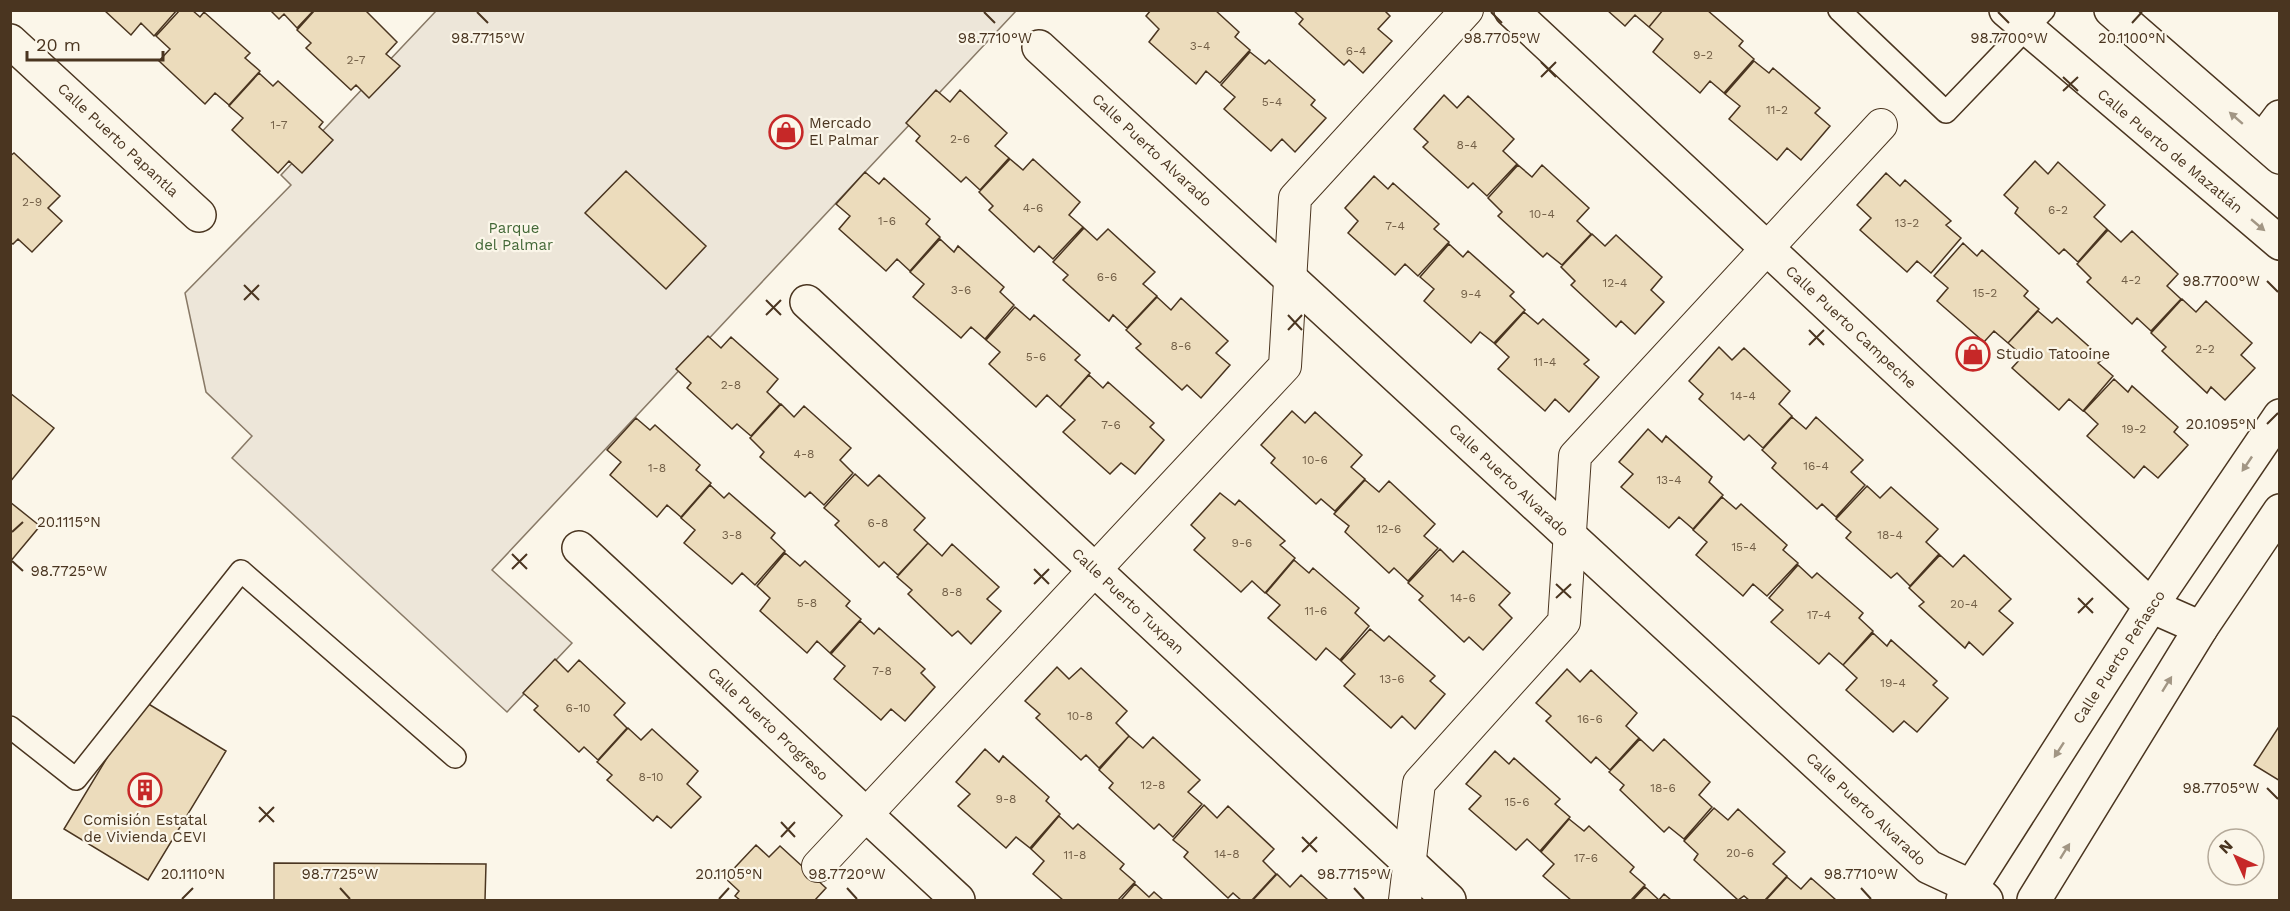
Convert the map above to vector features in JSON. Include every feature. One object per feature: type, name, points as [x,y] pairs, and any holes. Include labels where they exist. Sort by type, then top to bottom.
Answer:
[{"type":"street","points":[[818,866],[1285,366],[1295,198],[1467,10]]},
{"type":"street","name":"Calle Puerto Campeche","points":[[1511,10],[2151,606],[2201,628]]},
{"type":"street","points":[[2111,10],[2274,138]]},
{"type":"street","name":"Calle Puerto de Mazatlán","points":[[2025,17],[2280,243]]},
{"type":"street","name":"Calle Puerto Papantla","points":[[10,41],[199,215]]},
{"type":"street","name":"Calle Puerto Alvarado","points":[[1040,47],[1929,867],[1974,896]]},
{"type":"street","points":[[1406,900],[1419,783],[1564,622],[1575,456],[1881,125]]},
{"type":"street","name":"Calle Puerto Tuxpan","points":[[807,303],[1449,900]]},
{"type":"street","name":"Calle Puerto Peñasco","points":[[1974,896],[2151,606],[2280,416]]},
{"type":"street","points":[[2034,900],[2201,628],[2280,511]]},
{"type":"street","name":"Calle Puerto Progreso","points":[[579,548],[958,900]]},
{"type":"lane","points":[[1839,10],[1946,112],[2025,17]]},
{"type":"lane","points":[[10,727],[76,778],[241,570],[455,756]]},
{"type":"green space","name":"Parque del Palmar","points":[[436,11],[1016,11],[492,570],[572,643],[507,712],[232,458],[252,436],[206,392],[185,293],[291,185],[281,175]]},
{"type":"building","points":[[104,10],[177,10],[154,36],[141,23],[131,35]]},
{"type":"building","points":[[180,10],[192,10],[200,17],[204,12],[250,53],[245,58],[260,71],[229,105],[215,93],[205,104],[159,61],[170,49],[156,36]]},
{"type":"building","points":[[270,10],[314,10],[297,28],[284,14],[279,19]]},
{"type":"building","points":[[315,10],[365,10],[397,42],[386,54],[400,66],[369,98],[356,85],[351,90],[306,48],[311,43],[297,30]]},
{"type":"building","points":[[1151,10],[1215,10],[1239,32],[1235,37],[1250,50],[1220,83],[1206,71],[1196,84],[1149,42],[1159,29],[1146,16]]},
{"type":"building","points":[[1293,10],[1384,10],[1390,16],[1378,29],[1392,41],[1363,73],[1349,60],[1344,65],[1299,24],[1303,19]]},
{"type":"building","points":[[1607,10],[1663,10],[1649,27],[1635,15],[1625,26]]},
{"type":"building","points":[[1663,10],[1707,10],[1743,41],[1739,46],[1754,59],[1724,93],[1710,81],[1700,93],[1653,52],[1663,39],[1649,27]]},
{"type":"building","points":[[1250,52],[1265,64],[1269,60],[1315,100],[1311,105],[1326,118],[1295,152],[1282,139],[1271,151],[1224,109],[1235,97],[1221,85]]},
{"type":"building","points":[[1754,61],[1769,73],[1773,68],[1820,108],[1815,113],[1830,126],[1801,160],[1787,148],[1777,160],[1729,119],[1740,106],[1725,94]]},
{"type":"building","points":[[259,73],[273,86],[278,81],[323,122],[319,127],[333,140],[302,173],[289,161],[278,173],[232,130],[243,118],[229,106]]},
{"type":"building","points":[[936,90],[950,102],[960,90],[1007,133],[995,146],[1009,158],[980,190],[966,177],[961,182],[916,141],[920,136],[906,123]]},
{"type":"building","points":[[1444,95],[1457,108],[1468,96],[1514,139],[1503,151],[1517,164],[1487,196],[1473,183],[1468,188],[1423,147],[1428,142],[1414,129]]},
{"type":"building","points":[[14,153],[60,196],[48,208],[62,221],[32,252],[18,239],[13,244],[10,242],[10,156]]},
{"type":"building","points":[[1010,159],[1023,170],[1033,159],[1080,202],[1069,215],[1083,227],[1053,259],[1039,246],[1034,252],[989,210],[993,206],[979,192]]},
{"type":"building","points":[[2035,161],[2048,174],[2058,162],[2105,205],[2094,217],[2107,229],[2078,262],[2064,249],[2059,254],[2015,213],[2018,208],[2004,195]]},
{"type":"building","points":[[1518,165],[1532,177],[1542,165],[1589,208],[1577,221],[1591,234],[1562,265],[1547,253],[1543,257],[1498,216],[1502,212],[1488,198]]},
{"type":"building","points":[[626,171],[706,246],[666,289],[585,213]]},
{"type":"building","points":[[865,172],[879,184],[884,178],[930,219],[926,224],[940,237],[910,271],[897,259],[886,271],[839,229],[850,216],[836,204]]},
{"type":"building","points":[[1886,173],[1900,186],[1905,180],[1951,221],[1946,225],[1961,238],[1931,273],[1917,261],[1907,272],[1860,230],[1871,218],[1857,205]]},
{"type":"building","points":[[1374,176],[1388,189],[1393,183],[1439,224],[1434,229],[1449,242],[1418,276],[1405,264],[1395,275],[1348,233],[1358,221],[1345,208]]},
{"type":"building","points":[[1084,228],[1097,240],[1108,229],[1155,272],[1143,284],[1157,296],[1127,328],[1113,315],[1109,321],[1063,280],[1068,275],[1053,262]]},
{"type":"building","points":[[2108,230],[2121,242],[2132,231],[2178,274],[2167,286],[2181,299],[2151,331],[2137,318],[2132,324],[2087,282],[2091,278],[2077,264]]},
{"type":"building","points":[[1592,234],[1605,246],[1616,235],[1662,277],[1651,290],[1664,302],[1635,334],[1621,321],[1616,327],[1571,285],[1575,281],[1561,267]]},
{"type":"building","points":[[940,239],[954,252],[958,246],[1004,287],[1000,292],[1014,305],[985,339],[971,327],[961,338],[913,297],[924,284],[910,272]]},
{"type":"building","points":[[1963,243],[1977,256],[1982,250],[2028,291],[2024,296],[2039,309],[2008,343],[1994,331],[1984,342],[1937,301],[1948,288],[1934,276]]},
{"type":"building","points":[[1449,244],[1463,257],[1468,251],[1514,292],[1510,296],[1525,310],[1494,343],[1480,332],[1471,343],[1424,301],[1434,289],[1420,277]]},
{"type":"building","points":[[1157,297],[1171,310],[1181,298],[1228,341],[1216,353],[1230,365],[1201,398],[1187,385],[1182,390],[1136,348],[1141,344],[1126,330]]},
{"type":"building","points":[[2182,299],[2196,312],[2206,301],[2252,343],[2241,355],[2255,368],[2225,400],[2211,387],[2207,393],[2162,351],[2166,347],[2151,333]]},
{"type":"building","points":[[1015,307],[1030,320],[1034,315],[1080,355],[1075,360],[1090,373],[1060,407],[1047,395],[1036,407],[989,364],[1000,352],[986,340]]},
{"type":"building","points":[[2038,311],[2052,323],[2057,318],[2103,359],[2098,363],[2113,376],[2083,411],[2069,399],[2059,410],[2012,368],[2023,356],[2008,343]]},
{"type":"building","points":[[1524,312],[1538,324],[1543,319],[1589,360],[1584,364],[1599,377],[1569,412],[1555,399],[1545,411],[1498,369],[1509,357],[1495,344]]},
{"type":"building","points":[[708,336],[721,348],[731,337],[778,379],[767,392],[780,404],[751,436],[737,424],[732,429],[687,388],[691,383],[676,369]]},
{"type":"building","points":[[1719,347],[1732,360],[1744,348],[1790,391],[1779,404],[1792,416],[1763,448],[1749,435],[1744,440],[1699,399],[1703,394],[1689,381]]},
{"type":"building","points":[[1089,375],[1103,388],[1108,382],[1154,423],[1150,427],[1164,440],[1135,474],[1121,463],[1110,474],[1063,432],[1075,420],[1060,407]]},
{"type":"building","points":[[2114,379],[2128,392],[2132,386],[2178,427],[2174,432],[2188,445],[2158,478],[2144,466],[2134,478],[2087,436],[2098,424],[2084,411]]},
{"type":"building","points":[[10,393],[54,428],[10,482]]},
{"type":"building","points":[[781,404],[794,417],[804,406],[851,448],[840,460],[853,473],[824,505],[810,492],[805,497],[760,457],[764,452],[750,438]]},
{"type":"building","points":[[1292,411],[1305,423],[1315,412],[1362,455],[1351,467],[1365,479],[1335,511],[1321,499],[1316,504],[1271,463],[1275,458],[1261,445]]},
{"type":"building","points":[[1792,417],[1806,429],[1816,417],[1863,460],[1851,472],[1865,485],[1836,517],[1822,504],[1817,509],[1772,468],[1776,463],[1762,450]]},
{"type":"building","points":[[636,418],[650,430],[655,425],[700,465],[696,470],[711,483],[681,517],[667,505],[657,517],[610,475],[621,462],[607,450]]},
{"type":"building","points":[[1648,429],[1662,442],[1666,436],[1712,477],[1709,482],[1723,495],[1693,529],[1679,517],[1669,528],[1621,487],[1633,474],[1619,462]]},
{"type":"building","points":[[855,474],[868,486],[879,475],[925,518],[914,530],[928,543],[898,575],[884,562],[879,567],[835,525],[839,521],[824,508]]},
{"type":"building","points":[[1365,480],[1379,492],[1389,481],[1435,524],[1424,536],[1438,548],[1408,581],[1394,568],[1389,573],[1345,532],[1349,526],[1334,514]]},
{"type":"building","points":[[710,485],[724,498],[729,493],[775,533],[771,538],[785,551],[755,585],[742,573],[732,584],[684,543],[695,530],[681,518]]},
{"type":"building","points":[[1867,486],[1880,498],[1891,487],[1938,529],[1926,542],[1939,554],[1910,586],[1897,573],[1891,578],[1846,538],[1851,532],[1836,519]]},
{"type":"building","points":[[1220,493],[1235,505],[1239,500],[1285,541],[1280,545],[1295,558],[1265,593],[1252,581],[1241,592],[1194,550],[1205,538],[1191,525]]},
{"type":"building","points":[[1722,497],[1736,509],[1741,504],[1787,545],[1783,550],[1798,563],[1767,596],[1753,584],[1743,596],[1696,555],[1707,542],[1693,530]]},
{"type":"building","points":[[10,502],[40,526],[10,562]]},
{"type":"building","points":[[928,543],[942,556],[952,544],[999,587],[987,599],[1001,611],[971,644],[958,631],[952,636],[908,594],[912,590],[897,577]]},
{"type":"building","points":[[1440,549],[1453,562],[1463,551],[1510,593],[1499,605],[1512,618],[1483,650],[1469,637],[1464,642],[1419,600],[1423,596],[1408,583]]},
{"type":"building","points":[[785,553],[800,566],[805,561],[850,601],[846,606],[861,619],[830,653],[817,641],[807,653],[760,611],[770,598],[757,586]]},
{"type":"building","points":[[1940,555],[1953,567],[1964,555],[2011,599],[1999,611],[2013,623],[1983,655],[1969,642],[1965,648],[1919,606],[1924,602],[1909,588]]},
{"type":"building","points":[[1294,560],[1309,573],[1313,568],[1359,608],[1355,613],[1369,626],[1340,660],[1326,648],[1316,660],[1268,618],[1280,605],[1266,593]]},
{"type":"building","points":[[1798,565],[1812,578],[1817,573],[1863,613],[1859,618],[1873,631],[1843,665],[1829,653],[1819,664],[1771,622],[1783,610],[1769,598]]},
{"type":"building","points":[[860,621],[874,634],[879,628],[925,669],[921,673],[935,687],[905,721],[891,709],[881,720],[834,679],[845,666],[831,654]]},
{"type":"building","points":[[1370,629],[1384,641],[1389,636],[1435,676],[1430,681],[1445,694],[1415,729],[1402,716],[1391,728],[1344,686],[1355,674],[1341,661]]},
{"type":"building","points":[[1873,633],[1887,646],[1891,640],[1937,681],[1933,685],[1948,698],[1917,732],[1904,721],[1893,732],[1846,690],[1857,678],[1843,665]]},
{"type":"building","points":[[555,659],[568,672],[579,660],[625,703],[614,715],[627,728],[598,760],[584,747],[579,752],[534,710],[538,706],[523,693]]},
{"type":"building","points":[[1057,667],[1069,679],[1081,668],[1127,711],[1116,723],[1129,736],[1099,768],[1086,755],[1081,760],[1036,718],[1040,714],[1025,701]]},
{"type":"building","points":[[1567,669],[1580,682],[1591,670],[1637,713],[1626,726],[1639,738],[1610,770],[1596,757],[1591,763],[1546,721],[1551,716],[1536,703]]},
{"type":"building","name":"Comisión Estatal de Vivienda CEVI","points":[[142,700],[226,751],[148,880],[64,829]]},
{"type":"building","points":[[2280,725],[2280,781],[2254,765]]},
{"type":"building","points":[[628,728],[641,740],[652,729],[698,771],[687,784],[701,797],[671,828],[657,816],[653,821],[607,780],[612,775],[597,762]]},
{"type":"building","points":[[1129,736],[1143,748],[1153,737],[1200,780],[1188,792],[1202,804],[1173,837],[1159,824],[1154,829],[1109,788],[1113,783],[1099,770]]},
{"type":"building","points":[[1640,739],[1653,751],[1664,739],[1710,782],[1699,795],[1712,807],[1684,839],[1669,827],[1664,832],[1620,790],[1624,785],[1609,772]]},
{"type":"building","points":[[985,749],[999,762],[1003,756],[1049,797],[1046,801],[1060,814],[1030,848],[1016,837],[1006,848],[958,806],[970,794],[956,782]]},
{"type":"building","points":[[1495,751],[1509,764],[1514,758],[1560,799],[1555,804],[1570,817],[1540,851],[1527,839],[1516,850],[1469,809],[1481,796],[1466,784]]},
{"type":"building","points":[[1204,805],[1217,818],[1228,806],[1274,849],[1263,861],[1276,874],[1252,900],[1241,900],[1233,893],[1228,898],[1184,857],[1188,852],[1173,840]]},
{"type":"building","points":[[1714,808],[1728,820],[1738,809],[1785,852],[1773,864],[1787,876],[1765,900],[1749,900],[1744,896],[1738,900],[1694,860],[1698,854],[1684,841]]},
{"type":"building","points":[[1059,816],[1073,829],[1078,824],[1124,864],[1120,869],[1135,882],[1118,900],[1063,900],[1033,874],[1044,861],[1031,849]]},
{"type":"building","points":[[1569,819],[1584,831],[1589,826],[1634,867],[1630,872],[1645,885],[1631,900],[1571,900],[1543,876],[1554,864],[1541,852]]},
{"type":"building","points":[[756,845],[769,857],[780,846],[826,888],[815,900],[740,900],[735,896],[739,891],[725,878]]},
{"type":"building","points":[[274,863],[486,864],[485,900],[274,900]]},
{"type":"building","points":[[1277,874],[1290,887],[1301,875],[1328,900],[1253,900]]},
{"type":"building","points":[[1787,877],[1801,889],[1811,878],[1836,900],[1766,900]]},
{"type":"building","points":[[1135,884],[1149,897],[1154,892],[1163,900],[1121,900]]},
{"type":"building","points":[[1645,887],[1659,900],[1633,900]]},
{"type":"building","points":[[1664,894],[1671,900],[1659,900]]},
{"type":"place","name":"Mercado El Palmar","points":[[786,132]]},
{"type":"place","name":"Studio Tatooine","points":[[1973,354]]},
{"type":"place","name":"Comisión Estatal de Vivienda CEVI","points":[[145,790]]}]
